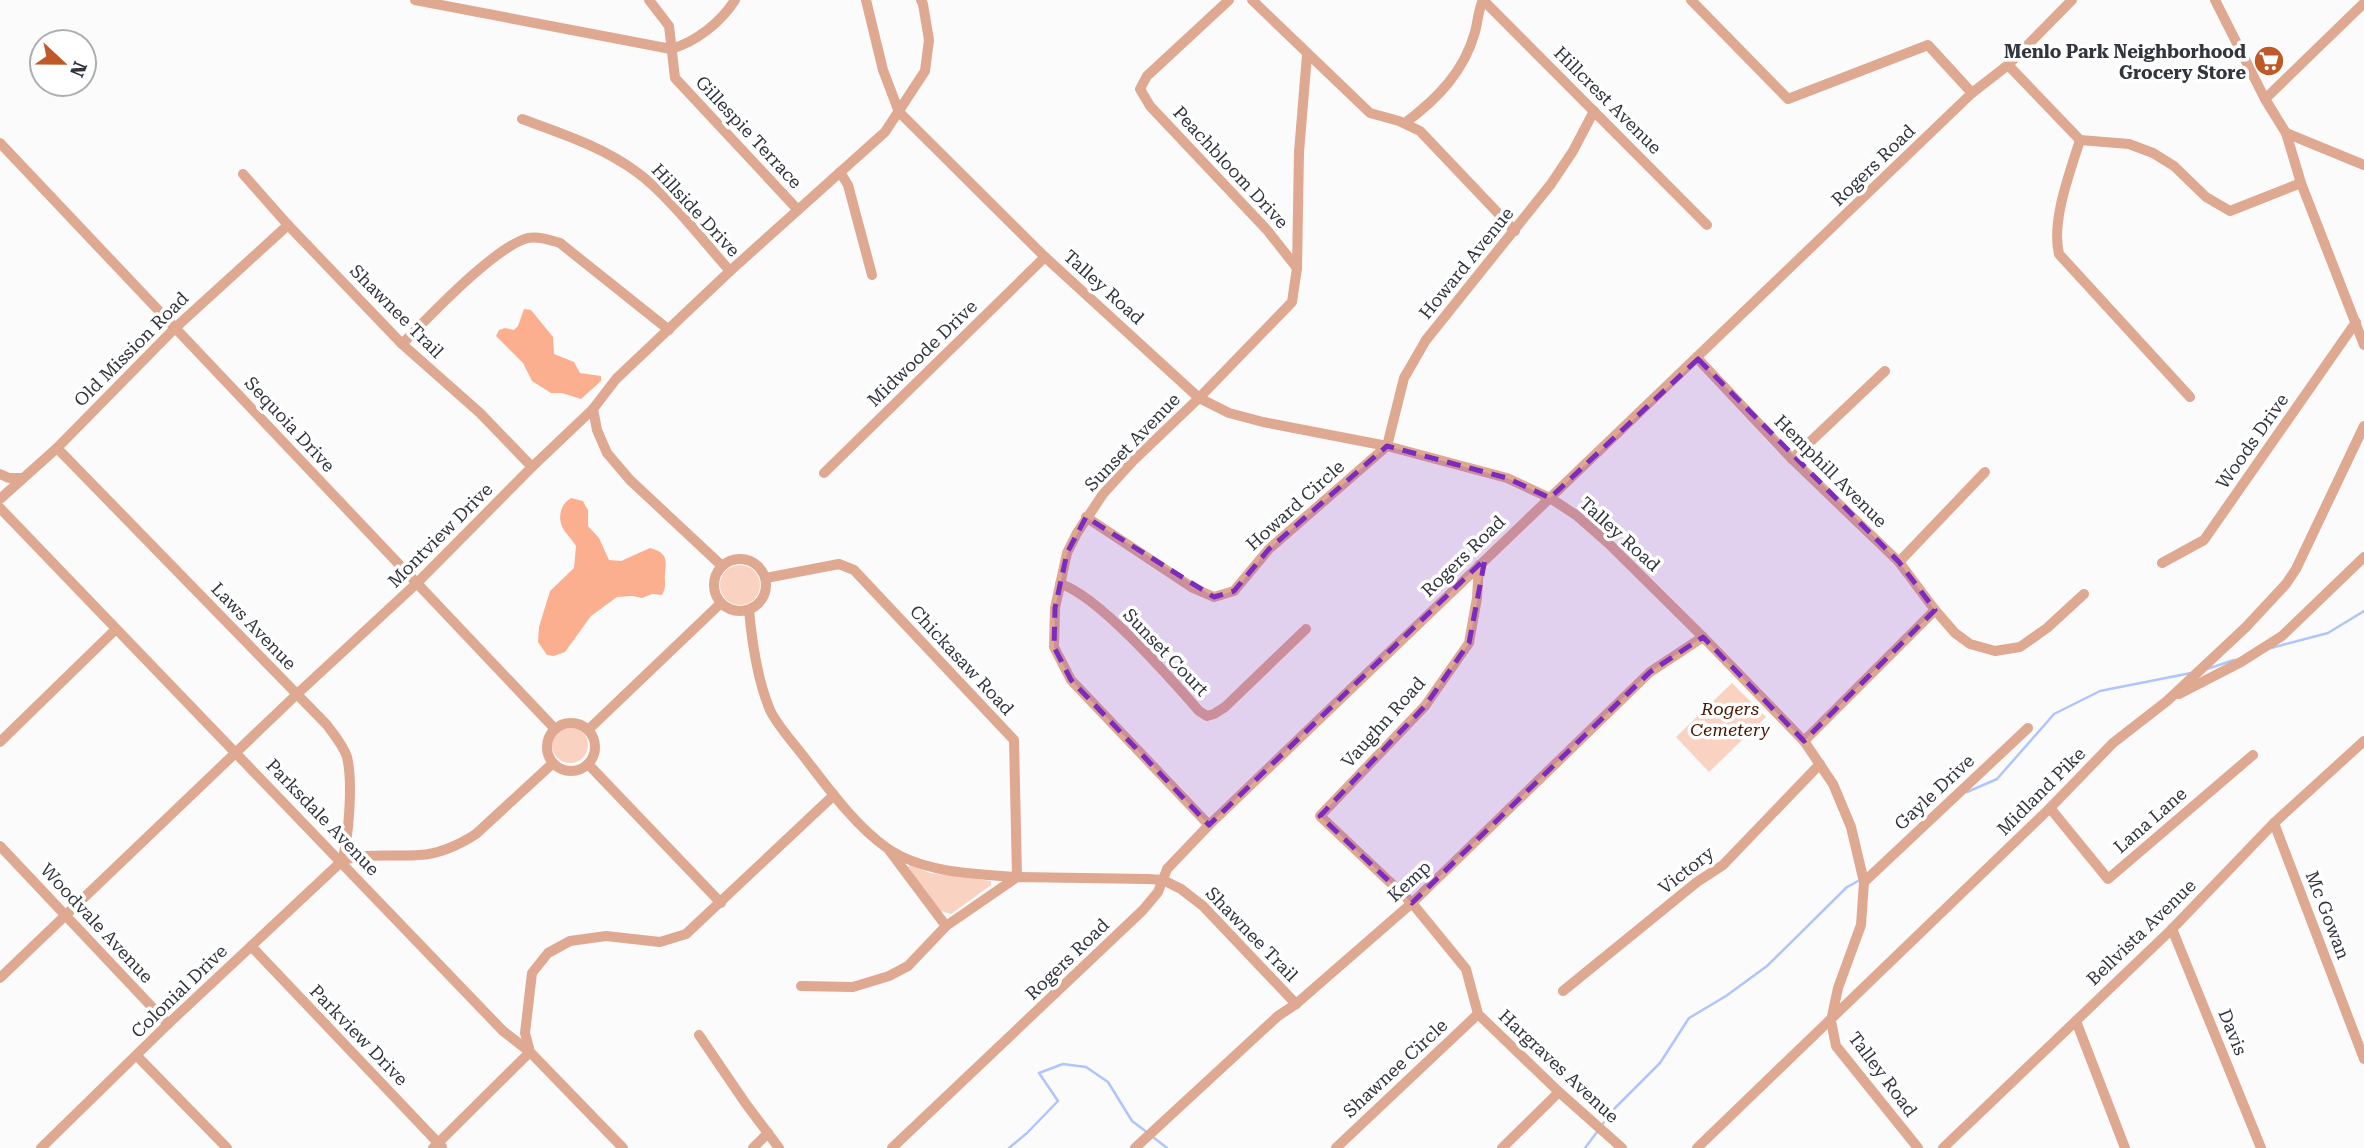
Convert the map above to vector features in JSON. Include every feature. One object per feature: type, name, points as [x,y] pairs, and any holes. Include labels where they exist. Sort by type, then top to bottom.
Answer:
[{"type":"street","points":[[415,0],[671,49],[687,45],[726,13],[735,0]]},
{"type":"street","name":"Gillespie Terrace","points":[[649,0],[669,26],[675,78],[798,210]]},
{"type":"street","name":"Talley Road","points":[[866,0],[883,69],[900,112],[1045,257],[1199,398],[1229,413],[1263,422],[1387,446],[1507,478],[1550,498],[1576,515],[1608,543],[1804,741],[1833,784],[1851,827],[1864,882],[1861,925],[1838,988],[1831,1021],[1836,1046],[1918,1148]]},
{"type":"street","points":[[900,112],[925,71],[929,40],[921,0]]},
{"type":"street","points":[[1216,4],[1230,0]]},
{"type":"street","points":[[1252,0],[1370,113],[1405,123],[1420,131],[1515,231]]},
{"type":"street","points":[[1405,123],[1438,96],[1457,73],[1475,32],[1478,11],[1483,0]]},
{"type":"street","name":"Hillcrest Avenue","points":[[1483,0],[1707,225]]},
{"type":"street","points":[[1691,0],[1788,99],[1928,45],[1972,93]]},
{"type":"street","name":"Rogers Road","points":[[892,1148],[1143,911],[1158,892],[1167,869],[1209,825],[1698,359],[1972,93],[2008,65],[2071,0]]},
{"type":"street","points":[[2215,0],[2265,99],[2286,133],[2301,183],[2364,345]]},
{"type":"street","points":[[2265,99],[2364,3]]},
{"type":"street","name":"Peachbloom Drive","points":[[1216,4],[1147,76],[1140,89],[1150,106],[1267,230],[1297,268]]},
{"type":"street","name":"Sunset Avenue","points":[[1209,825],[1071,680],[1054,648],[1055,608],[1067,553],[1086,517],[1103,494],[1292,302],[1297,268],[1299,152],[1307,55]]},
{"type":"street","points":[[2008,65],[2080,140],[2129,144],[2152,153],[2174,166],[2206,197],[2230,211],[2301,183]]},
{"type":"street","name":"Howard Avenue","points":[[1387,446],[1404,378],[1426,340],[1515,231],[1573,151],[1594,111]]},
{"type":"street","name":"Montview Drive","points":[[0,978],[417,583],[593,409],[616,379],[730,271],[884,132],[900,112]]},
{"type":"street","name":"Hillside Drive","points":[[522,119],[583,141],[641,175],[730,271]]},
{"type":"street","points":[[2286,133],[2364,165]]},
{"type":"street","points":[[2080,140],[2065,190],[2056,241],[2059,254],[2190,397]]},
{"type":"street","name":"Sequoia Drive","points":[[0,143],[555,729]]},
{"type":"street","points":[[840,172],[848,185],[872,275]]},
{"type":"street","name":"Shawnee Trail","points":[[243,174],[402,344],[480,413],[532,467]]},
{"type":"street","name":"Old Mission Road","points":[[0,499],[57,448],[175,328],[288,225]]},
{"type":"street","points":[[402,344],[488,263],[511,245],[528,238],[540,237],[560,243],[668,330]]},
{"type":"street","name":"Midwoode Drive","points":[[824,473],[1045,257]]},
{"type":"street","name":"Woods Drive","points":[[2162,563],[2204,540],[2357,323]]},
{"type":"street","name":"Hemphill Avenue","points":[[1698,359],[1791,459],[1899,562],[1935,610],[1955,633],[1970,644],[1995,651],[2020,646],[2047,628],[2084,594]]},
{"type":"street","points":[[1791,459],[1885,371]]},
{"type":"street","points":[[593,409],[597,430],[607,453],[630,480],[722,566]]},
{"type":"street","name":"Midland Pike","points":[[1697,1148],[2050,808],[2113,743],[2167,701],[2246,627],[2291,577],[2364,426]]},
{"type":"street","name":"Howard Circle","points":[[1086,517],[1193,588],[1214,597],[1234,591],[1269,549],[1387,446]]},
{"type":"street","name":"Laws Avenue","points":[[57,448],[339,740],[346,756],[349,774],[347,843],[342,861]]},
{"type":"street","points":[[1899,562],[1985,472]]},
{"type":"street","points":[[0,474],[9,478],[23,478]]},
{"type":"street","name":"Parksdale Avenue","points":[[0,508],[503,1031],[530,1052],[624,1148]]},
{"type":"street","points":[[2167,701],[2241,662],[2281,636],[2364,557]]},
{"type":"street","points":[[740,559],[751,561],[759,566],[766,578],[763,598],[750,610],[727,608],[716,595],[716,575],[727,562],[740,559]]},
{"type":"street","name":"Chickasaw Road","points":[[766,578],[839,564],[854,570],[1014,740],[1017,877]]},
{"type":"street","name":"Vaughn Road","points":[[1320,816],[1425,706],[1469,643],[1477,598],[1479,565]]},
{"type":"street","name":"Sunset Court","points":[[1060,584],[1068,586],[1089,601],[1119,627],[1199,711],[1207,716],[1225,707],[1306,629]]},
{"type":"street","points":[[588,730],[721,603]]},
{"type":"street","points":[[750,610],[751,635],[771,710],[834,795],[888,849],[946,926]]},
{"type":"street","points":[[1804,741],[1935,610]]},
{"type":"street","points":[[0,742],[116,629]]},
{"type":"street","name":"Kemp","points":[[1135,1148],[1278,1016],[1296,1004],[1412,903],[1650,672],[1703,637]]},
{"type":"street","points":[[564,723],[575,723],[588,730],[594,742],[594,754],[588,764],[576,770],[562,769],[553,763],[548,753],[548,739],[555,729],[564,723]]},
{"type":"street","name":"Gayle Drive","points":[[1864,882],[2028,728]]},
{"type":"street","name":"Bellvista Avenue","points":[[1943,1148],[2172,929],[2274,823],[2364,741]]},
{"type":"street","name":"Lana Lane","points":[[2050,808],[2108,879],[2253,755]]},
{"type":"street","points":[[342,861],[355,856],[422,855],[461,843],[476,834],[553,763]]},
{"type":"street","points":[[588,764],[721,903]]},
{"type":"street","name":"Victory","points":[[1563,991],[1697,882],[1723,865],[1820,764]]},
{"type":"street","points":[[438,1146],[530,1052],[525,1032],[532,973],[548,953],[570,941],[606,936],[660,942],[686,934],[834,795]]},
{"type":"street","name":"Hargraves Avenue","points":[[1320,816],[1412,903],[1466,969],[1478,1014],[1622,1148]]},
{"type":"street","name":"Mc Gowan","points":[[2274,823],[2364,1059]]},
{"type":"street","name":"Woodvale Avenue","points":[[0,846],[168,1024]]},
{"type":"street","points":[[888,849],[926,865],[961,873],[1163,880]]},
{"type":"street","name":"Colonial Drive","points":[[41,1148],[168,1024],[342,861]]},
{"type":"street","points":[[801,986],[853,987],[889,976],[908,965],[946,926],[1017,877]]},
{"type":"street","name":"Shawnee Trail","points":[[1163,880],[1181,889],[1203,906],[1296,1004]]},
{"type":"street","name":"Davis","points":[[2172,929],[2260,1148]]},
{"type":"street","name":"Parkview Drive","points":[[251,946],[438,1146]]},
{"type":"street","name":"Shawnee Circle","points":[[1336,1148],[1478,1014]]},
{"type":"street","points":[[2076,1021],[2125,1148]]},
{"type":"street","points":[[699,1035],[779,1148]]},
{"type":"street","points":[[137,1056],[228,1148]]},
{"type":"street","points":[[1502,1148],[1559,1092]]},
{"type":"street","points":[[753,1148],[768,1133]]},
{"type":"highlighted area","points":[[1698,359],[1899,562],[1935,610],[1804,741],[1703,637],[1650,672],[1412,903],[1320,816],[1425,706],[1469,643],[1485,559],[1209,825],[1071,680],[1054,647],[1055,608],[1067,553],[1086,517],[1214,597],[1234,591],[1269,549],[1387,446],[1507,478],[1550,498]]},
{"type":"green space","points":[[740,565],[754,571],[760,585],[754,599],[740,605],[726,599],[720,585],[726,571]]},
{"type":"green space","name":"Rogers Cemetery","points":[[1732,683],[1766,717],[1709,772],[1676,737]]},
{"type":"green space","points":[[570,727],[583,732],[588,745],[583,758],[570,763],[557,758],[552,745],[557,732]]},
{"type":"green space","points":[[910,865],[930,873],[991,881],[991,885],[951,914],[941,911],[907,868]]},
{"type":"shaded area","points":[[524,309],[531,310],[553,337],[554,354],[574,362],[580,373],[601,376],[601,381],[581,399],[562,393],[551,393],[532,381],[523,363],[496,336],[499,330],[505,328],[514,330]]},
{"type":"shaded area","points":[[571,498],[583,501],[588,510],[588,526],[599,538],[609,560],[621,561],[650,548],[662,554],[666,564],[665,586],[662,595],[652,594],[642,598],[617,597],[591,616],[565,652],[554,656],[547,655],[538,642],[539,627],[550,591],[574,568],[576,546],[562,526],[560,517],[563,505]]},
{"type":"waterway","points":[[2271,648],[2328,633],[2364,611]]},
{"type":"waterway","points":[[2207,669],[2234,660]]},
{"type":"waterway","points":[[1967,792],[1997,779],[2054,714],[2100,691],[2191,673]]},
{"type":"waterway","points":[[1601,1126],[1660,1063],[1689,1018],[1726,996],[1767,966],[1847,887],[1860,880]]},
{"type":"waterway","points":[[1009,1148],[1058,1101],[1039,1073],[1063,1064],[1086,1067],[1108,1082],[1132,1121],[1148,1133]]},
{"type":"waterway","points":[[1585,1148],[1597,1132]]},
{"type":"waterway","points":[[1153,1137],[1167,1148]]},
{"type":"place","name":"Menlo Park Neighborhood Grocery Store","points":[[2269,61]]}]
